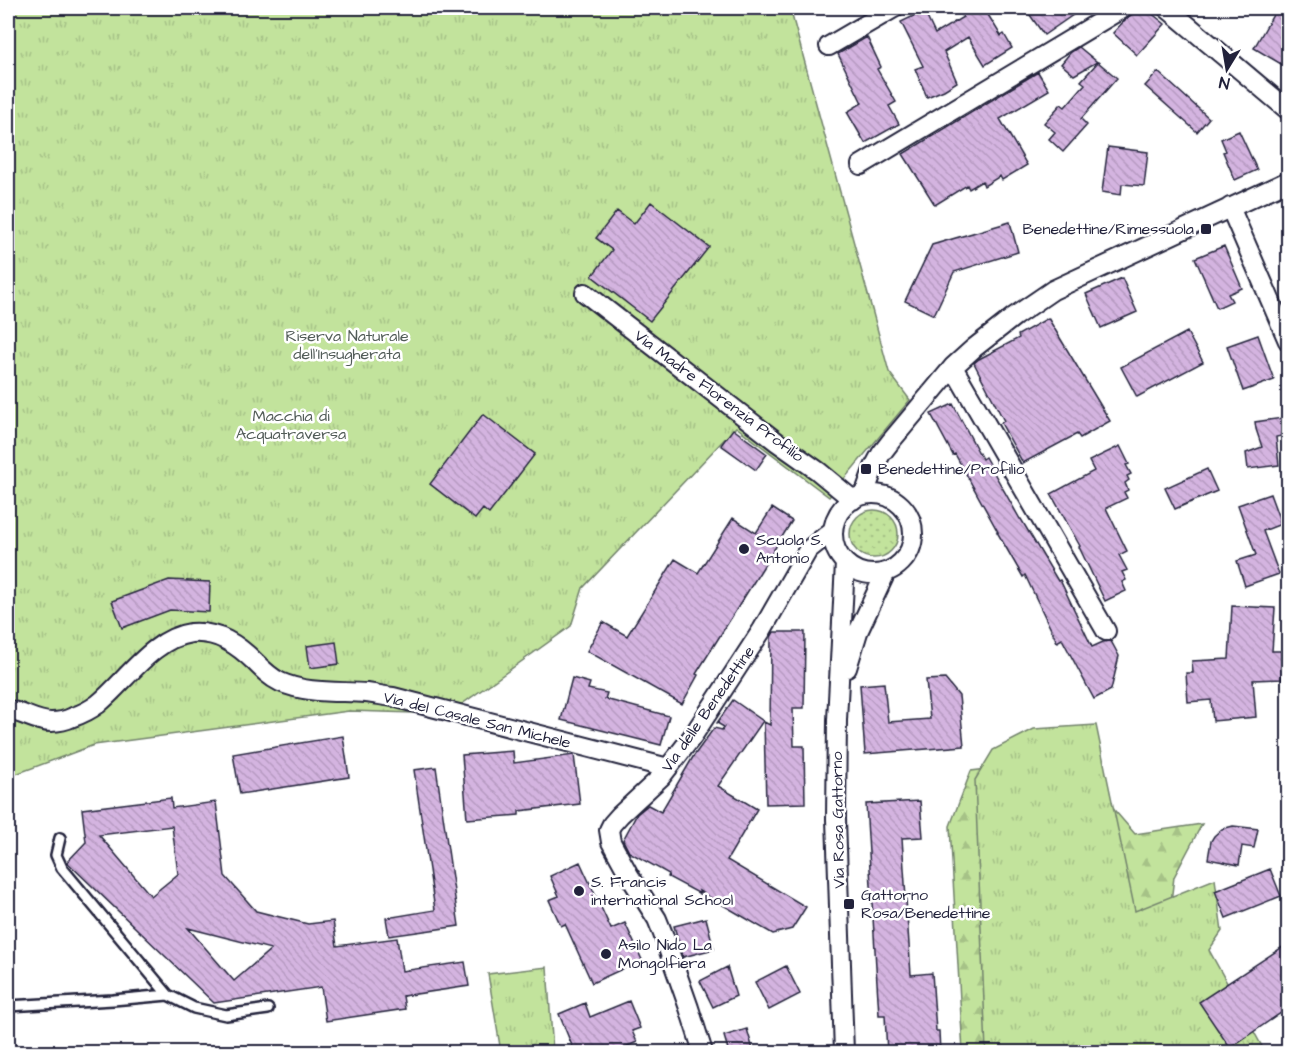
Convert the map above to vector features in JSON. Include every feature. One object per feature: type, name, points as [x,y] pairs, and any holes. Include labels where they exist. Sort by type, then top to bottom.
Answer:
[{"type":"street","points":[[829,46],[894,8]]},
{"type":"street","points":[[861,165],[1123,8]]},
{"type":"street","points":[[1167,8],[1288,110]]},
{"type":"street","points":[[859,497],[881,454],[953,367],[1035,301],[1053,290],[1288,181]]},
{"type":"street","points":[[1230,207],[1288,341]]},
{"type":"street","name":"Via Madre Florenzia Profilio","points":[[585,293],[777,442],[859,497]]},
{"type":"street","points":[[953,367],[1106,631]]},
{"type":"street","points":[[878,494],[892,499],[906,510],[912,523],[912,543],[906,557],[900,564],[886,572],[878,574],[859,571],[845,563],[834,543],[833,530],[841,510],[859,497],[878,494]]},
{"type":"street","name":"Via delle Benedettine","points":[[703,1053],[657,919],[615,850],[609,833],[612,824],[661,777],[692,737],[762,630],[808,550],[833,530]]},
{"type":"street","name":"Via Rosa Gattorno","points":[[844,1053],[836,819],[838,695],[845,563]]},
{"type":"street","name":"Via Rosa Gattorno","points":[[838,695],[858,632],[886,572]]},
{"type":"street","name":"Via del Casale San Michele","points":[[8,710],[53,723],[74,717],[98,704],[120,681],[158,648],[182,635],[203,633],[230,641],[242,649],[268,674],[291,686],[333,692],[367,693],[393,698],[668,768]]},
{"type":"lane","points":[[60,838],[56,855],[62,868],[168,995],[194,1008],[226,1015],[268,1009]]},
{"type":"lane","points":[[8,1006],[168,995]]},
{"type":"green space","name":"Riserva Naturale dell'Insugherata","points":[[8,8],[790,8],[889,372],[910,400],[829,497],[736,427],[583,588],[571,626],[448,714],[349,711],[94,745],[8,777]]},
{"type":"green space","points":[[869,510],[879,510],[891,517],[898,529],[898,539],[891,551],[879,558],[869,558],[854,547],[850,539],[850,529],[861,514]]},
{"type":"green space","points":[[1096,725],[1135,911],[1215,879],[1222,931],[1209,950],[1265,1052],[986,1052],[975,780],[993,750],[1034,729]]},
{"type":"green space","points":[[1070,759],[1135,834],[1202,824],[1174,877],[1167,935],[1110,1052],[963,1052],[950,826],[971,771]]},
{"type":"green space","points":[[547,967],[553,1052],[501,1052],[488,974]]},
{"type":"building","points":[[957,8],[984,8],[1001,36],[1004,34],[1012,48],[985,65],[968,37],[944,52],[957,82],[927,97],[915,69],[923,66],[901,22],[924,11],[935,34],[963,17]]},
{"type":"building","points":[[1025,8],[1083,8],[1044,35]]},
{"type":"building","points":[[1135,8],[1145,8],[1165,24],[1137,55],[1113,33]]},
{"type":"building","points":[[1277,8],[1288,8],[1288,51],[1281,64],[1254,48]]},
{"type":"building","points":[[867,37],[881,67],[877,69],[896,102],[889,106],[899,124],[865,143],[847,112],[862,103],[838,54]]},
{"type":"building","points":[[1079,47],[1097,62],[1074,75],[1061,64],[1070,53]]},
{"type":"building","points":[[1098,62],[1117,78],[1081,119],[1087,125],[1063,152],[1049,139],[1055,132],[1044,123],[1061,104],[1065,107],[1085,84],[1081,81]]},
{"type":"building","points":[[1038,72],[1049,90],[1000,119],[1027,165],[1002,180],[1000,176],[984,186],[982,181],[969,189],[967,185],[935,205],[903,154]]},
{"type":"building","points":[[1158,72],[1209,118],[1197,132],[1145,86]]},
{"type":"building","points":[[1239,131],[1257,170],[1235,180],[1223,152],[1226,151],[1221,139]]},
{"type":"building","points":[[1108,147],[1148,152],[1144,186],[1122,184],[1121,195],[1102,192]]},
{"type":"building","points":[[651,202],[709,247],[650,321],[592,276],[612,250],[596,238],[617,211],[634,224]]},
{"type":"building","points":[[1010,222],[1018,252],[954,272],[934,315],[905,301],[932,245]]},
{"type":"building","points":[[1224,246],[1242,288],[1228,294],[1232,301],[1217,308],[1195,258]]},
{"type":"building","points":[[1122,278],[1137,312],[1101,328],[1086,294]]},
{"type":"building","points":[[1048,318],[1110,421],[1080,438],[1077,434],[1023,463],[1001,423],[1004,421],[974,363],[1019,338],[1018,335]]},
{"type":"building","points":[[1187,332],[1203,362],[1137,397],[1121,367]]},
{"type":"building","points":[[1258,335],[1274,380],[1243,391],[1227,346]]},
{"type":"building","points":[[953,404],[982,459],[985,457],[1020,519],[1058,581],[1060,580],[1092,647],[1111,641],[1119,656],[1111,690],[1094,699],[1062,639],[1057,642],[1025,575],[1023,577],[931,414]]},
{"type":"building","points":[[483,414],[535,454],[489,514],[483,509],[475,519],[430,484]]},
{"type":"building","points":[[1283,418],[1286,435],[1276,437],[1279,465],[1248,469],[1246,453],[1262,447],[1255,422]]},
{"type":"building","points":[[733,429],[767,454],[756,470],[721,445]]},
{"type":"building","points":[[1120,446],[1131,474],[1127,476],[1129,480],[1125,483],[1128,490],[1124,492],[1127,498],[1106,508],[1127,551],[1119,555],[1127,570],[1122,572],[1126,580],[1122,582],[1126,591],[1105,601],[1080,546],[1051,494],[1094,471],[1089,461]]},
{"type":"building","points":[[1207,469],[1217,491],[1175,509],[1165,488]]},
{"type":"building","points":[[1270,494],[1281,524],[1263,531],[1279,574],[1245,586],[1237,561],[1256,555],[1238,505]]},
{"type":"building","points":[[772,508],[792,521],[696,674],[698,675],[682,704],[587,651],[603,622],[627,636],[675,559],[698,573],[733,518],[756,533]]},
{"type":"building","points":[[169,580],[210,582],[209,612],[170,610],[122,628],[112,601]]},
{"type":"building","points":[[1232,606],[1275,608],[1272,651],[1281,651],[1282,679],[1253,680],[1256,717],[1213,721],[1211,700],[1188,702],[1186,673],[1193,673],[1192,661],[1229,659]]},
{"type":"building","points":[[774,632],[805,632],[804,708],[793,708],[794,746],[804,746],[805,803],[766,804],[764,722],[770,725],[771,637]]},
{"type":"building","points":[[336,642],[339,664],[310,668],[307,646]]},
{"type":"building","points":[[572,678],[590,683],[588,689],[607,693],[605,699],[669,716],[661,745],[561,720]]},
{"type":"building","points":[[945,679],[959,696],[964,746],[865,754],[860,685],[884,683],[888,722],[930,719],[926,680]]},
{"type":"building","points":[[733,700],[763,721],[718,786],[757,809],[727,860],[806,907],[792,929],[773,934],[699,891],[700,894],[668,877],[669,874],[629,852],[623,840],[637,814],[648,805],[661,812],[693,757],[714,728],[722,730],[724,727],[717,723]]},
{"type":"building","points":[[343,736],[349,777],[240,794],[233,754]]},
{"type":"building","points":[[513,751],[514,763],[574,755],[580,804],[519,811],[519,815],[467,819],[462,755]]},
{"type":"building","points":[[436,767],[459,926],[389,936],[386,918],[435,910],[414,770]]},
{"type":"building","points":[[171,798],[172,808],[216,802],[225,876],[256,911],[308,924],[333,921],[337,946],[397,938],[402,971],[465,962],[469,986],[403,996],[405,1009],[326,1021],[321,987],[214,1003],[67,862],[86,842],[82,809]],"holes":[[[172,826],[178,874],[151,896],[99,835]],[[188,928],[271,949],[234,981]]]},
{"type":"building","points":[[920,801],[923,837],[902,838],[911,975],[932,973],[940,1053],[887,1053],[885,1015],[879,1015],[866,804]]},
{"type":"building","points":[[1233,826],[1258,829],[1254,848],[1242,846],[1239,865],[1208,859],[1214,836],[1222,829]]},
{"type":"building","points":[[580,862],[611,929],[625,923],[642,960],[592,983],[565,924],[561,926],[549,900],[559,896],[550,876]]},
{"type":"building","points":[[1270,869],[1281,896],[1226,918],[1215,891]]},
{"type":"building","points":[[706,918],[714,949],[683,957],[674,926]]},
{"type":"building","points":[[1284,946],[1288,953],[1288,1008],[1230,1048],[1199,1002]]},
{"type":"building","points":[[786,966],[800,994],[769,1010],[755,982]]},
{"type":"building","points":[[727,967],[736,996],[713,1007],[700,981]]},
{"type":"building","points":[[629,1001],[640,1028],[632,1031],[637,1042],[611,1053],[575,1053],[559,1014],[585,1003],[590,1017]]},
{"type":"building","points":[[747,1029],[754,1053],[729,1053],[724,1036]]},
{"type":"place","name":"Benedettine/Rimessuola","points":[[1206,229]]},
{"type":"place","name":"Benedettine/Profilio","points":[[866,469]]},
{"type":"place","name":"Scuola S. Antonio","points":[[744,549]]},
{"type":"place","name":"S. Francis international School","points":[[579,891]]},
{"type":"place","name":"Gattorno Rosa/Benedettine","points":[[849,904]]},
{"type":"place","name":"Asilo Nido La Mongolfiera","points":[[606,954]]},
{"type":"park label","name":"Macchia di Acquatraversa","points":[[291,425]]}]
